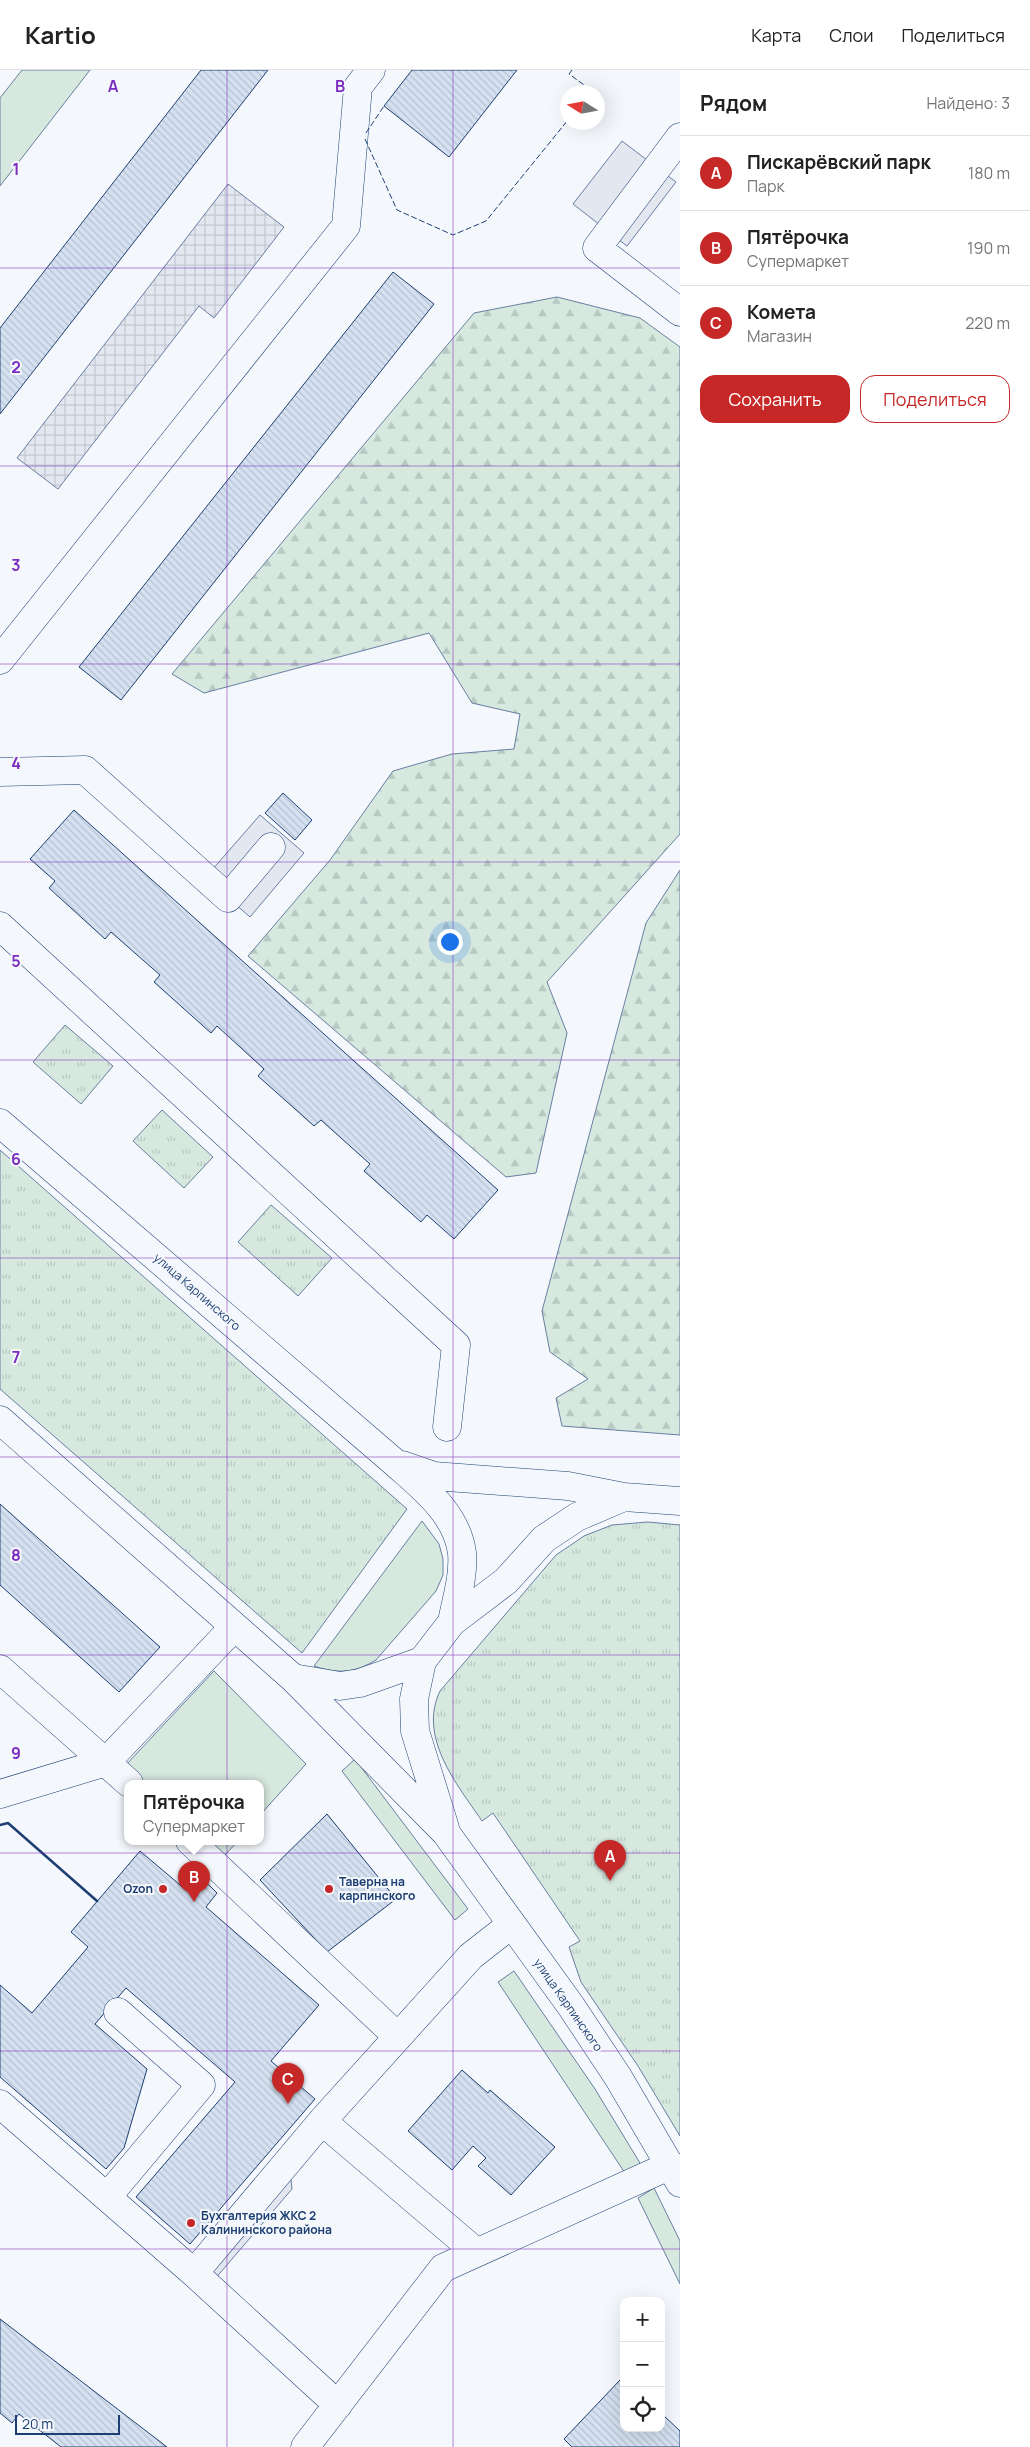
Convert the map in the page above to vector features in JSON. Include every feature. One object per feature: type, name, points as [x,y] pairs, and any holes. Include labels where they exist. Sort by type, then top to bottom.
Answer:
[{"type":"street","points":[[0,660],[346,226],[358,88],[371,70]]},
{"type":"street","points":[[680,137],[597,248],[680,312]]},
{"type":"street","points":[[0,772],[85,770],[228,898],[271,847]]},
{"type":"street","points":[[0,926],[456,1345],[447,1427]]},
{"type":"street","name":"улица Карпинского","points":[[0,1123],[394,1462],[440,1506],[453,1526],[462,1553],[460,1584],[452,1622]]},
{"type":"street","name":"улица Карпинского","points":[[0,1420],[293,1678],[446,1833],[512,1924],[618,2077],[675,2174]]},
{"type":"street","name":"улица Карпинского","points":[[394,1462],[434,1476],[568,1486],[624,1497],[680,1501]]},
{"type":"street","name":"улица Карпинского","points":[[452,1622],[506,1581],[544,1539],[577,1517],[624,1497]]},
{"type":"street","points":[[293,1678],[340,1686],[360,1683],[422,1661],[452,1622]]},
{"type":"street","points":[[0,1794],[106,1762],[234,1627]]},
{"type":"street","name":"улица Карпинского","points":[[422,1661],[414,1699],[415,1731],[446,1833]]},
{"type":"street","points":[[0,1669],[126,1780]]},
{"type":"street","points":[[194,1845],[398,2037]]},
{"type":"street","points":[[194,2274],[322,2121],[471,1956],[512,1924]]},
{"type":"street","points":[[107,2197],[202,2085],[118,2012]]},
{"type":"street","points":[[0,2104],[194,2274],[338,2405]]},
{"type":"street","points":[[322,2121],[476,2252]]},
{"type":"street","points":[[306,2447],[443,2268],[621,2190],[675,2174]]},
{"type":"green space","points":[[22,70],[90,70],[0,186],[0,98]]},
{"type":"green space","points":[[557,297],[640,318],[680,347],[680,834],[547,982],[567,1033],[536,1173],[506,1177],[248,956],[330,860],[393,771],[452,754],[514,749],[520,714],[472,703],[429,633],[204,693],[172,674],[474,313]]},
{"type":"green space","points":[[680,870],[680,1435],[562,1426],[556,1398],[588,1379],[550,1352],[542,1311],[646,923]]},
{"type":"green space","points":[[65,1025],[113,1066],[81,1104],[33,1062]]},
{"type":"green space","points":[[162,1110],[213,1157],[184,1188],[133,1141]]},
{"type":"green space","points":[[0,1150],[407,1509],[302,1653],[0,1389]]},
{"type":"green space","points":[[271,1205],[332,1258],[298,1296],[238,1242]]},
{"type":"green space","points":[[422,1521],[439,1544],[443,1559],[443,1575],[436,1591],[376,1660],[361,1668],[346,1671],[314,1666]]},
{"type":"green space","points":[[648,1522],[680,1525],[680,2136],[638,2066],[581,1982],[569,1947],[580,1941],[493,1813],[482,1821],[461,1791],[443,1759],[434,1725],[434,1708],[440,1691],[556,1555],[584,1536],[612,1525]]},
{"type":"green space","points":[[214,1671],[306,1764],[264,1811],[264,1780],[137,1780],[123,1768]]},
{"type":"green space","points":[[355,1759],[468,1909],[455,1920],[342,1771]]},
{"type":"green space","points":[[210,1845],[234,1845],[223,1857]]},
{"type":"green space","points":[[514,1971],[595,2089],[643,2168],[627,2176],[498,1982]]},
{"type":"green space","points":[[654,2188],[680,2241],[680,2284],[638,2198]]},
{"type":"shaded area","points":[[622,141],[676,182],[627,246],[573,204]]},
{"type":"shaded area","points":[[228,184],[284,227],[214,318],[199,306],[58,489],[17,458]]},
{"type":"shaded area","points":[[260,815],[304,853],[250,917],[205,878]]},
{"type":"shaded area","points":[[289,2161],[292,2189],[208,2287],[194,2274]]},
{"type":"building","points":[[201,70],[268,70],[0,414],[0,328]]},
{"type":"building","points":[[412,70],[517,70],[449,157],[384,106]]},
{"type":"building","points":[[393,272],[434,304],[121,700],[79,667]]},
{"type":"building","points":[[283,793],[312,820],[295,840],[265,813]]},
{"type":"building","points":[[74,810],[498,1190],[454,1239],[427,1215],[421,1222],[364,1171],[370,1164],[321,1120],[314,1126],[258,1076],[264,1069],[217,1026],[211,1033],[154,982],[160,975],[111,932],[105,939],[49,888],[55,881],[30,859]]},
{"type":"building","points":[[0,1504],[160,1647],[119,1692],[0,1585]]},
{"type":"building","name":"Таверна на карпинского","points":[[327,1814],[396,1899],[327,1952],[260,1880]]},
{"type":"building","points":[[140,1851],[186,1890],[198,1876],[210,1886],[217,1893],[206,1907],[319,2005],[271,2061],[315,2099],[190,2244],[136,2197],[235,2082],[126,1988],[95,2024],[147,2069],[124,2148],[106,2169],[0,2077],[0,1985],[32,2013],[88,1947],[71,1932]]},
{"type":"building","points":[[462,2070],[488,2093],[490,2090],[555,2147],[511,2195],[478,2166],[486,2158],[473,2146],[452,2170],[408,2131]]},
{"type":"building","points":[[0,2319],[167,2447],[61,2447],[19,2414],[12,2423],[0,2413]]},
{"type":"building","points":[[620,2380],[620,2432],[665,2432],[665,2417],[680,2431],[680,2447],[572,2447],[564,2439]]},
{"type":"fence","points":[[572,70],[569,74],[584,85]]},
{"type":"fence","points":[[366,133],[384,106]]},
{"type":"fence","points":[[365,139],[397,210],[453,235],[486,221],[560,130]]},
{"type":"wall","points":[[0,1825],[8,1823],[97,1901]]},
{"type":"place","name":"Пискарёвский парк","points":[[610,1881]]},
{"type":"place","name":"Ozon","points":[[163,1889]]},
{"type":"place","name":"Таверна на карпинского","points":[[329,1889]]},
{"type":"place","name":"Пятёрочка","points":[[194,1902]]},
{"type":"place","name":"Комета","points":[[288,2104]]},
{"type":"place","name":"Бухгалтерия ЖКС 2 Калининского района","points":[[191,2223]]}]
